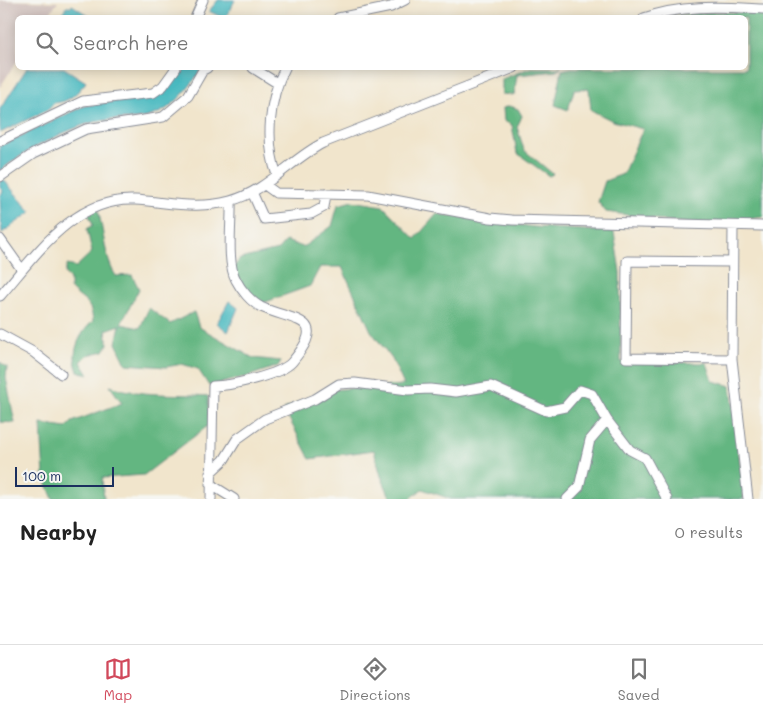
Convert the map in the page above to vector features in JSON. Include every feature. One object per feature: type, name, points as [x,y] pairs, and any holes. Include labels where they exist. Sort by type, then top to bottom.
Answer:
[{"type":"street","points":[[196,15],[203,0]]},
{"type":"street","points":[[352,15],[397,5],[404,0]]},
{"type":"street","points":[[654,15],[699,3],[763,9]]},
{"type":"street","points":[[0,141],[83,101],[152,93],[163,86],[175,70]]},
{"type":"street","points":[[0,178],[34,154],[86,129],[163,117],[184,100],[203,70]]},
{"type":"street","points":[[256,70],[277,83]]},
{"type":"street","points":[[277,175],[274,166],[271,125],[277,83],[284,70]]},
{"type":"street","points":[[0,296],[22,270],[65,227],[81,214],[97,205],[134,200],[200,206],[231,201],[265,185],[296,159],[323,143],[509,70]]},
{"type":"street","points":[[265,185],[276,193],[391,198],[490,218],[763,226]]},
{"type":"street","points":[[252,192],[264,219],[311,214],[324,207],[326,194]]},
{"type":"street","points":[[211,499],[213,386],[244,383],[289,365],[308,337],[308,328],[304,323],[292,316],[262,308],[252,301],[237,283],[231,265],[231,201]]},
{"type":"street","points":[[733,226],[732,359],[748,499]]},
{"type":"street","points":[[0,239],[22,270]]},
{"type":"street","points":[[732,262],[627,261],[626,358],[732,359]]},
{"type":"street","points":[[0,334],[33,352],[61,374]]},
{"type":"street","points":[[210,473],[224,460],[237,439],[265,419],[315,399],[339,384],[355,383],[408,390],[430,388],[456,392],[491,386],[546,411],[566,407],[580,390],[592,394],[607,420],[630,450],[645,458],[667,499]]},
{"type":"street","points":[[567,499],[579,487],[590,440],[607,420]]},
{"type":"street","points":[[210,484],[234,499]]},
{"type":"shaded area","points":[[0,0],[58,2],[48,15],[15,15],[15,64],[0,87]]},
{"type":"green space","points":[[717,12],[763,13],[763,217],[699,225],[606,212],[598,202],[605,181],[623,174],[643,129],[613,121],[591,110],[589,89],[574,90],[568,110],[555,105],[562,70],[748,70],[748,15],[682,15]]},
{"type":"green space","points":[[525,70],[558,70],[517,75],[514,95],[502,94],[502,79]]},
{"type":"green space","points":[[510,106],[518,109],[522,116],[517,127],[524,150],[553,174],[549,176],[517,153],[512,125],[504,121],[503,108]]},
{"type":"green space","points":[[352,201],[383,206],[415,239],[437,214],[534,227],[614,232],[620,272],[621,362],[707,363],[713,381],[731,386],[744,499],[451,499],[422,489],[410,499],[391,499],[381,476],[374,450],[310,459],[284,409],[328,390],[404,385],[392,359],[371,331],[342,267],[320,267],[310,286],[263,303],[245,295],[234,267],[240,259],[278,250],[286,241],[303,247],[332,226],[338,205]]},
{"type":"green space","points":[[97,207],[112,269],[116,276],[132,275],[139,289],[121,324],[140,328],[149,308],[170,324],[194,312],[199,327],[253,358],[281,361],[278,366],[246,377],[209,386],[198,369],[182,364],[166,367],[126,364],[116,343],[120,325],[106,330],[108,344],[104,351],[88,355],[81,362],[89,375],[78,371],[75,357],[77,344],[93,321],[88,305],[70,288],[70,280],[65,273],[67,265],[76,267],[92,252],[87,229],[93,225],[88,213]]},
{"type":"green space","points":[[0,362],[7,367],[6,378],[15,423],[0,422]]},
{"type":"green space","points":[[110,386],[134,392],[208,396],[209,425],[144,475],[102,478],[104,499],[53,499],[44,477],[41,424],[66,428],[72,422],[122,403]]},
{"type":"water","points":[[218,0],[235,0],[227,15],[217,15],[209,11]]},
{"type":"water","points":[[72,5],[87,15],[60,15],[67,6],[70,8]]},
{"type":"water","points":[[26,70],[67,70],[86,82],[69,99],[54,103],[49,109],[0,133],[0,109]]},
{"type":"water","points":[[179,70],[201,70],[183,94],[175,102],[158,113],[136,119],[104,120],[83,125],[45,142],[0,171],[0,146],[84,106],[154,95],[165,90],[173,82]]},
{"type":"water","points":[[3,179],[31,212],[2,233],[0,196],[3,191],[0,188],[0,182]]},
{"type":"water","points":[[229,301],[238,308],[228,332],[217,323]]}]
